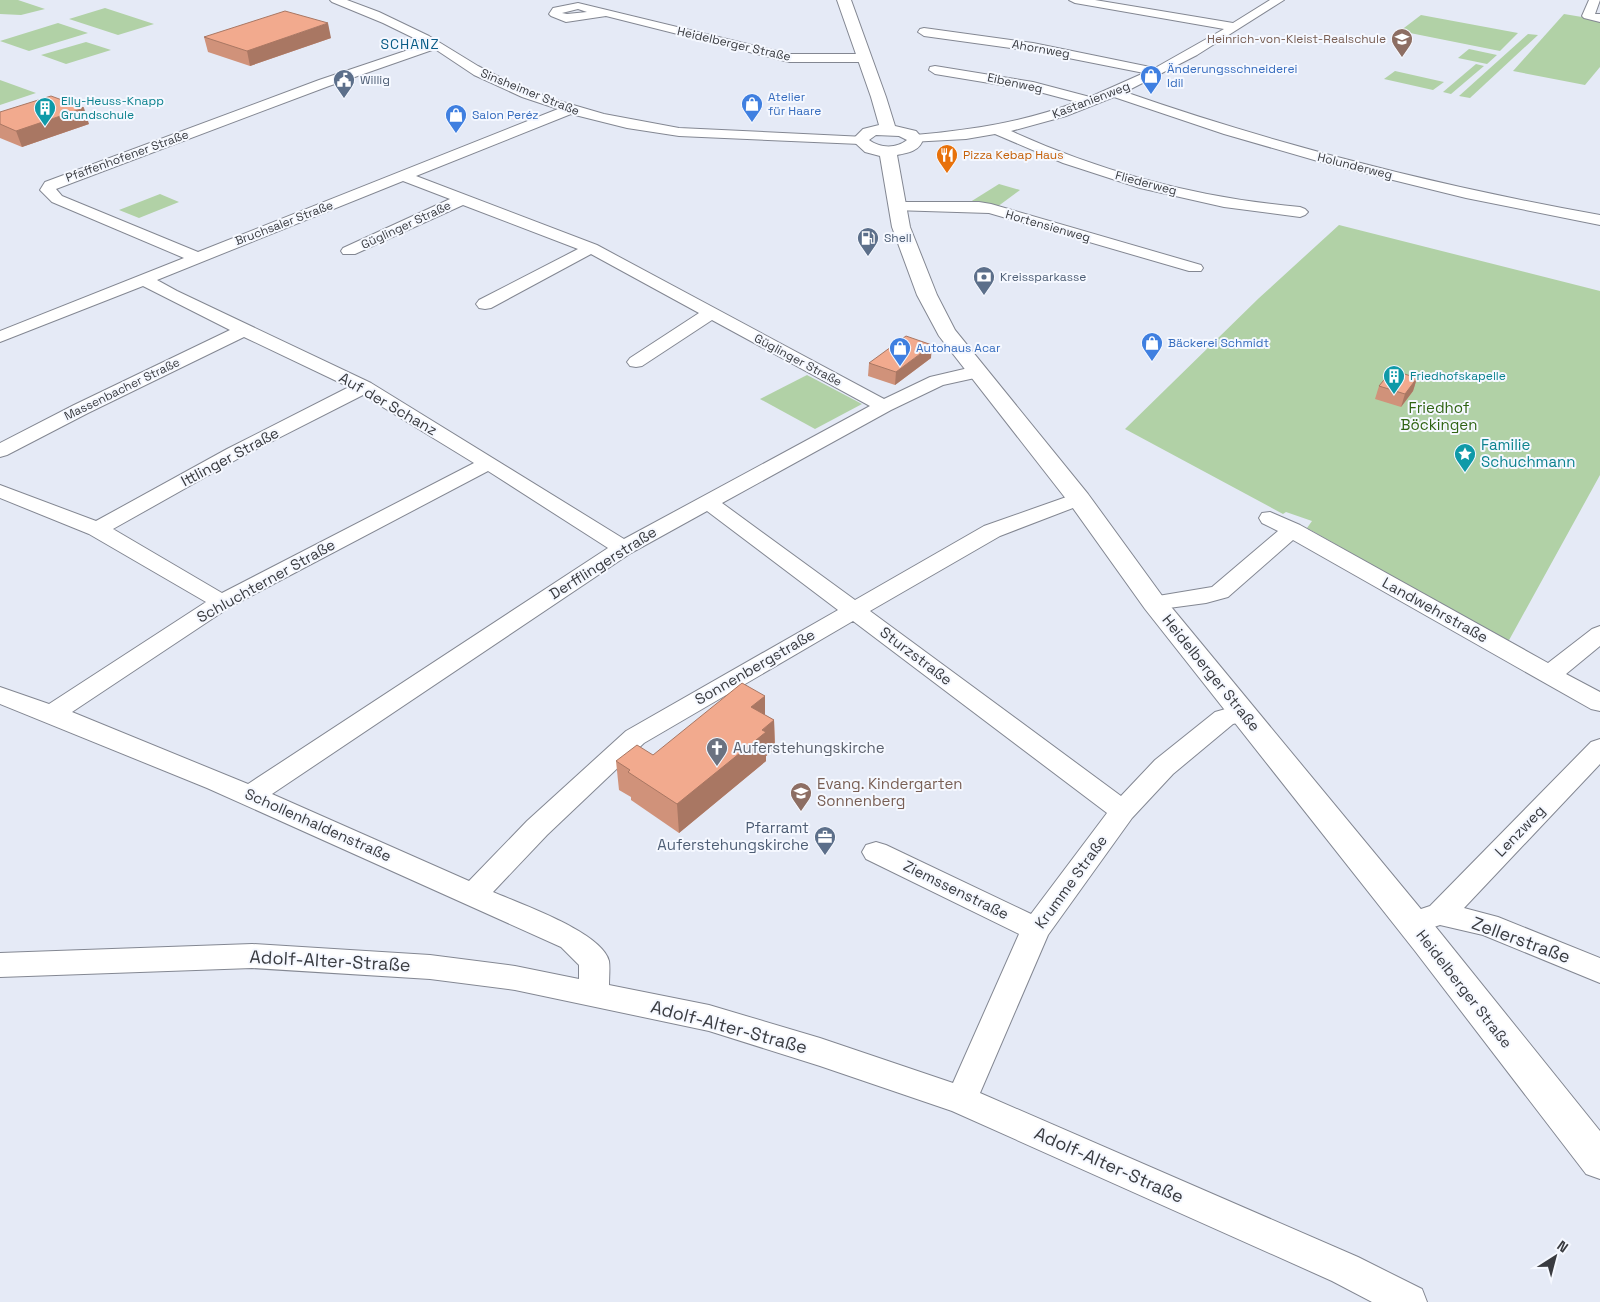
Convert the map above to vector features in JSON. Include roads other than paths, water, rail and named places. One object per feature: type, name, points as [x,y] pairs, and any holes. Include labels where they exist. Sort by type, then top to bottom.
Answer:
[{"type":"main road","name":"Heidelberger Straße","points":[[844,0],[872,76],[888,140],[901,227],[927,295],[946,332],[1079,499],[1154,603],[1243,713],[1426,919],[1600,1161]]},
{"type":"main road","points":[[860,140],[863,134],[874,131],[888,140],[900,131],[910,134],[915,139]]},
{"type":"street","name":"Sinsheimer Straße","points":[[336,0],[374,14],[436,45],[478,71],[519,91],[568,110],[626,124],[679,132],[860,140]]},
{"type":"street","points":[[1075,0],[1234,27]]},
{"type":"street","points":[[1123,8],[1134,0]]},
{"type":"street","name":"Kastanienweg","points":[[915,139],[998,130],[1031,122],[1093,102],[1157,72],[1278,0]]},
{"type":"street","points":[[1595,0],[1588,16],[1600,18]]},
{"type":"street","name":"Heidelberger Straße","points":[[606,14],[789,58],[864,58]]},
{"type":"street","name":"Ahornweg","points":[[924,32],[1033,47],[1157,72]]},
{"type":"street","name":"Pfaffenhofener Straße","points":[[196,257],[57,199],[48,190],[50,185],[278,100],[436,45]]},
{"type":"street","name":"Eibenweg","points":[[935,70],[1034,86],[1093,102]]},
{"type":"street","name":"Holunderweg","points":[[1115,93],[1246,136],[1309,154],[1458,190],[1600,220]]},
{"type":"street","name":"Bruchsaler Straße","points":[[0,336],[568,110]]},
{"type":"street","name":"Fliederweg","points":[[998,130],[1061,157],[1132,180],[1251,208],[1300,212]]},
{"type":"street","name":"Güglinger Straße","points":[[402,176],[591,248],[884,406]]},
{"type":"street","name":"Güglinger Straße","points":[[349,252],[463,199]]},
{"type":"street","name":"Hortensienweg","points":[[898,207],[979,207],[990,209],[1195,268]]},
{"type":"street","points":[[485,304],[591,248]]},
{"type":"street","name":"Auf der Schanz","points":[[143,278],[171,295],[364,387],[623,548]]},
{"type":"street","points":[[636,362],[712,314]]},
{"type":"street","name":"Massenbacher Straße","points":[[0,451],[81,409],[244,330]]},
{"type":"street","name":"Derfflingerstraße","points":[[251,795],[623,548],[884,406],[937,381],[977,372]]},
{"type":"street","name":"Ittlinger Straße","points":[[97,529],[234,453],[364,387]]},
{"type":"street","name":"Schluchterner Straße","points":[[52,714],[222,602],[489,463]]},
{"type":"street","points":[[0,491],[97,529],[222,602]]},
{"type":"street","name":"Sonnenbergstraße","points":[[473,895],[537,828],[635,737],[992,531],[1079,499]]},
{"type":"street","name":"Sturzstraße","points":[[708,502],[1123,811]]},
{"type":"street","name":"Landwehrstraße","points":[[1270,518],[1600,703]]},
{"type":"street","points":[[1154,603],[1206,596],[1220,592],[1292,530]]},
{"type":"street","points":[[1549,675],[1600,634]]},
{"type":"street","name":"Schollenhaldenstraße","points":[[0,695],[52,714],[251,795],[571,939],[594,961],[594,994]]},
{"type":"street","name":"Krumme Straße","points":[[961,1100],[1036,929],[1123,811],[1164,766],[1224,718],[1243,713]]},
{"type":"street","name":"Lenzweg","points":[[1426,919],[1600,748]]},
{"type":"street","name":"Ziemssenstraße","points":[[876,852],[1036,929]]},
{"type":"street","name":"Zellerstraße","points":[[1426,919],[1488,925],[1600,971]]},
{"type":"street","name":"Adolf-Alter-Straße","points":[[0,965],[252,956],[430,967],[515,978],[709,1018],[820,1052],[961,1100],[1345,1269],[1409,1302]]},
{"type":"place","name":"Heinrich-von-Kleist-Realschule","points":[[1402,58]]},
{"type":"place","name":"Änderungsschneiderei Idil","points":[[1151,95]]},
{"type":"place","name":"Willig","points":[[344,99]]},
{"type":"place","name":"Atelier für Haare","points":[[752,123]]},
{"type":"place","name":"Elly-Heuss-Knapp Grundschule","points":[[45,127]]},
{"type":"place","name":"Salon Peréz","points":[[456,134]]},
{"type":"place","name":"Pizza Kebap Haus","points":[[947,174]]},
{"type":"place","name":"Shell","points":[[868,257]]},
{"type":"place","name":"Kreissparkasse","points":[[984,296]]},
{"type":"place","name":"Bäckerei Schmidt","points":[[1152,362]]},
{"type":"place","name":"Autohaus Acar","points":[[900,367]]},
{"type":"place","name":"Friedhofskapelle","points":[[1394,395]]},
{"type":"place","name":"Familie Schuchmann","points":[[1465,473]]},
{"type":"place","name":"Auferstehungskirche","points":[[717,767]]},
{"type":"place","name":"Evang. Kindergarten Sonnenberg","points":[[801,812]]},
{"type":"place","name":"Pfarramt Auferstehungskirche","points":[[825,856]]},
{"type":"district","name":"SCHANZ","points":[[410,44]]},
{"type":"park label","name":"Friedhof Böckingen","points":[[1439,416]]}]
